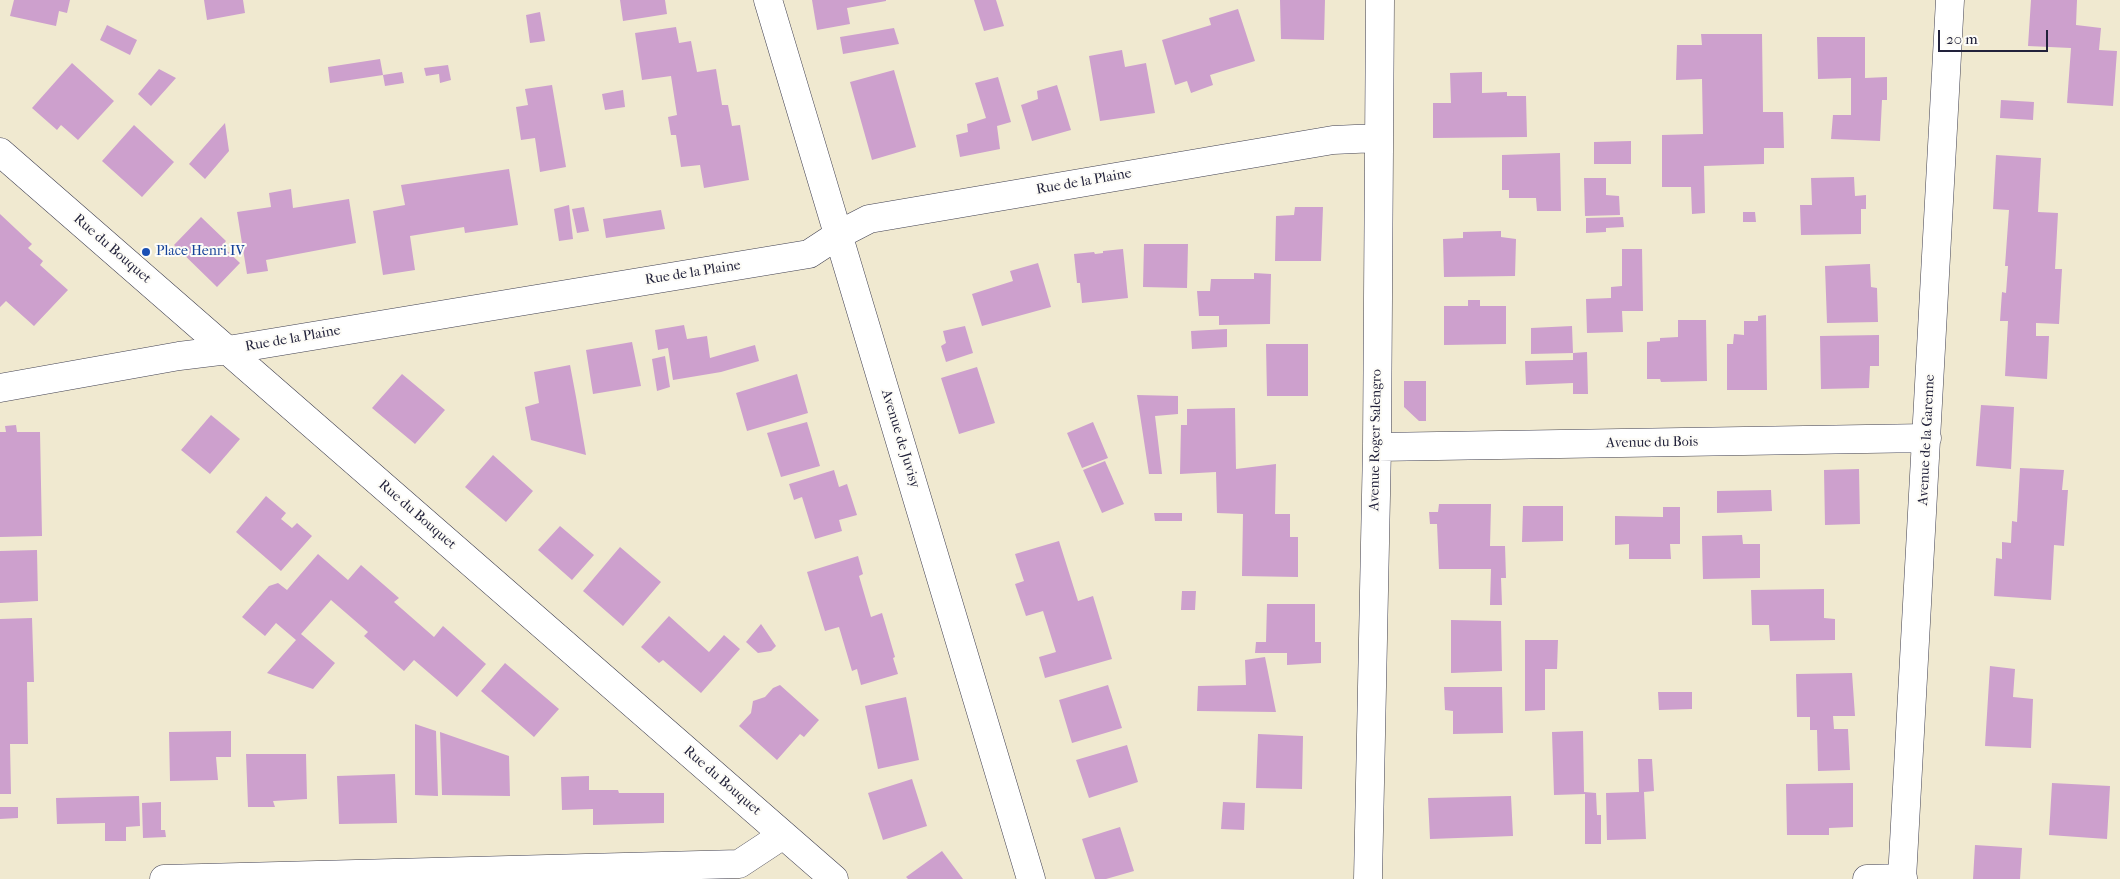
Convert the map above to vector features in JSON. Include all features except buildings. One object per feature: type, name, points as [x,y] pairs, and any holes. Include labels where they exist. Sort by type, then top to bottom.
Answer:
[{"type":"street","name":"Avenue de Juvisy","points":[[768,0],[1031,879]]},
{"type":"street","name":"Avenue Roger Salengro","points":[[1368,879],[1377,447],[1380,0]]},
{"type":"street","name":"Avenue de la Garenne","points":[[1902,879],[1950,0]]},
{"type":"street","name":"Rue de la Plaine","points":[[0,388],[179,356],[228,350],[809,254],[838,235],[869,219],[1333,140],[1378,138]]},
{"type":"street","name":"Rue du Bouquet","points":[[0,152],[834,879]]},
{"type":"street","name":"Avenue du Bois","points":[[1377,447],[1927,438]]},
{"type":"street","points":[[164,879],[739,864],[784,835]]},
{"type":"street","points":[[1867,879],[1902,879]]},
{"type":"place","name":"Place Henri IV","points":[[146,252]]}]
